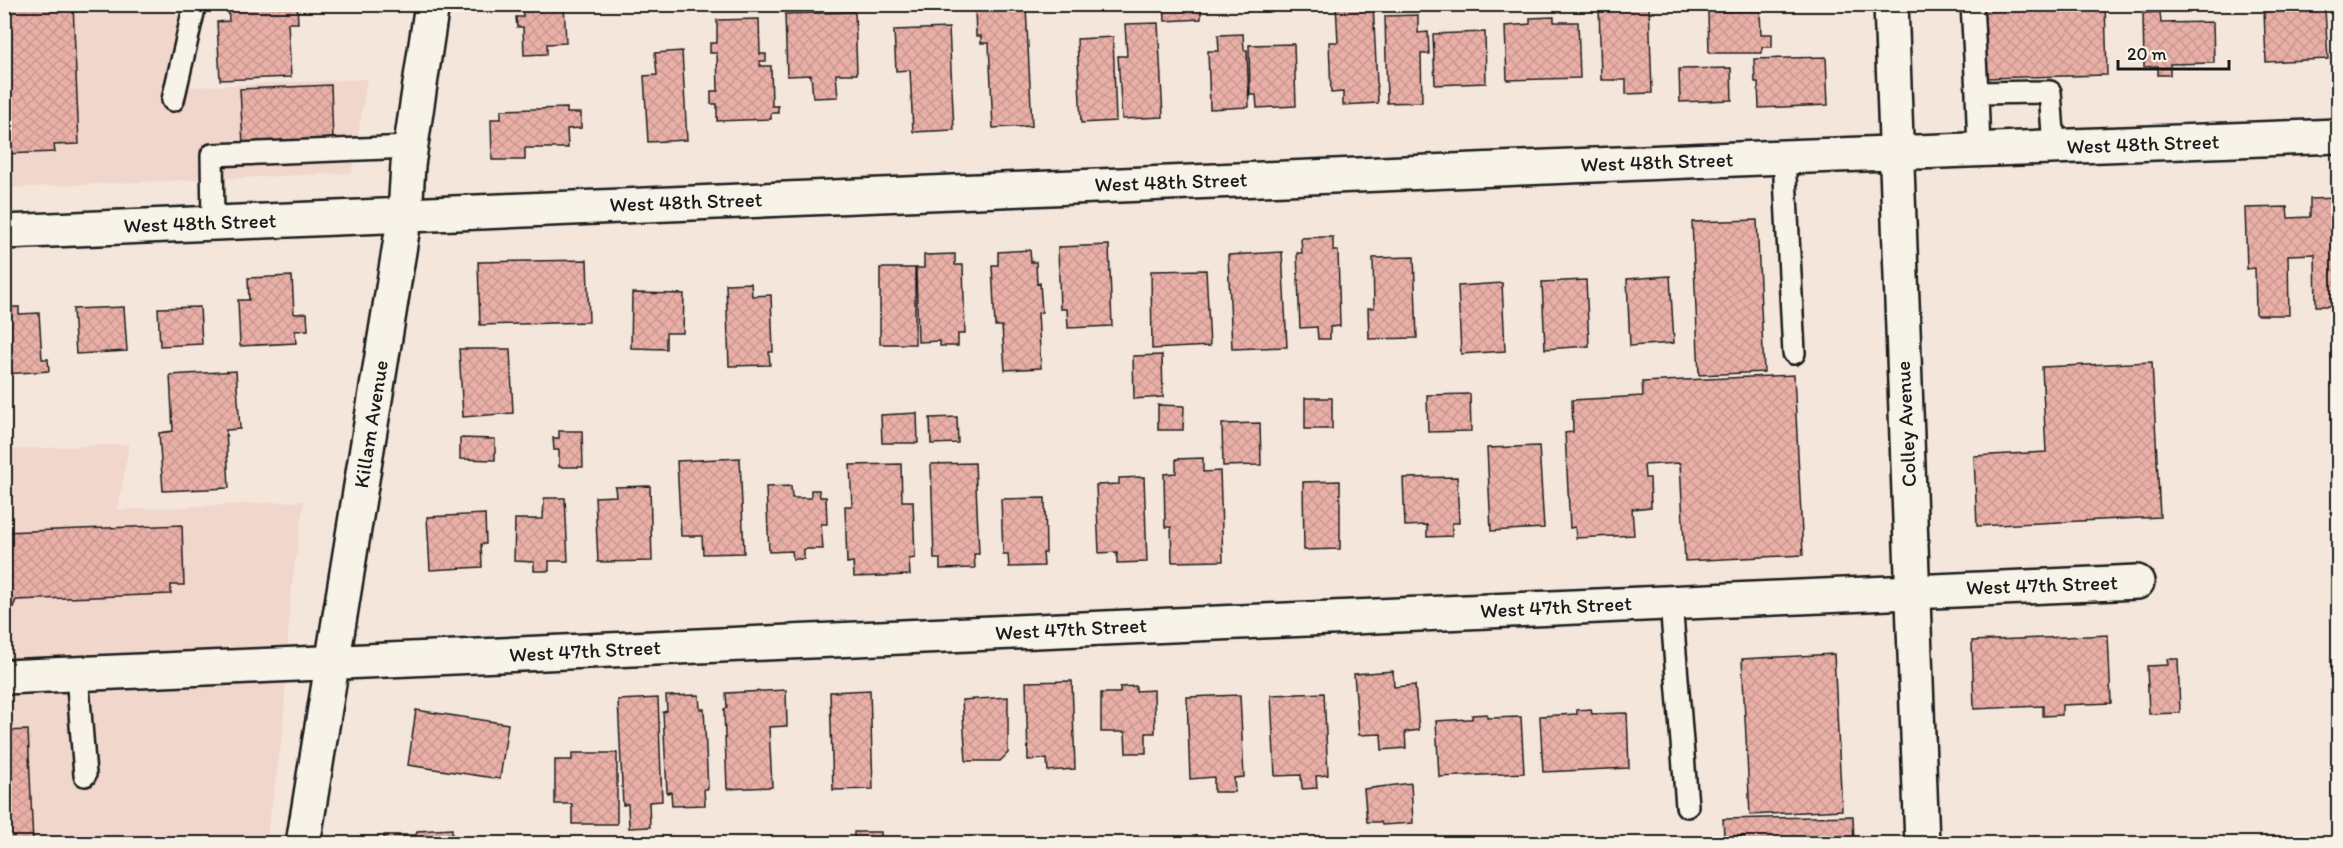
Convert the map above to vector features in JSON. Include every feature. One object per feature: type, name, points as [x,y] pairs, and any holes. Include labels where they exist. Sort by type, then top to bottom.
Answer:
[{"type":"street","name":"Killam Avenue","points":[[303,843],[405,214],[411,147],[432,4]]},
{"type":"street","name":"Colley Avenue","points":[[1890,4],[1922,843]]},
{"type":"street","name":"West 48th Street","points":[[4,232],[2338,136]]},
{"type":"street","name":"West 47th Street","points":[[4,678],[2137,582]]},
{"type":"lane","points":[[173,100],[195,4]]},
{"type":"lane","points":[[1972,4],[1979,150]]},
{"type":"lane","points":[[1977,93],[2050,92],[2054,147]]},
{"type":"lane","points":[[213,223],[212,155],[411,147]]},
{"type":"lane","points":[[1784,157],[1794,353]]},
{"type":"lane","points":[[1671,602],[1687,806]]},
{"type":"lane","points":[[77,674],[85,775]]},
{"type":"shaded area","points":[[4,5],[201,5],[189,87],[367,79],[352,173],[5,188]]},
{"type":"shaded area","points":[[129,444],[118,510],[304,501],[290,598],[283,731],[266,843],[5,843],[4,450]]},
{"type":"building","points":[[4,4],[73,4],[79,144],[54,145],[55,152],[4,154]]},
{"type":"building","points":[[228,4],[297,4],[298,23],[288,23],[291,77],[220,80],[217,22],[229,21]]},
{"type":"building","points":[[522,4],[564,4],[566,43],[547,44],[547,54],[524,55],[523,27],[517,27],[516,17],[523,17]]},
{"type":"building","points":[[1164,4],[1201,4],[1201,19],[1165,21]]},
{"type":"building","points":[[1336,4],[1373,4],[1378,103],[1343,105],[1343,92],[1331,93],[1329,42],[1338,42]]},
{"type":"building","points":[[1599,4],[1649,4],[1652,93],[1626,94],[1626,80],[1601,80]]},
{"type":"building","points":[[1984,4],[2105,4],[2107,75],[1985,78]]},
{"type":"building","points":[[1026,7],[1032,126],[993,128],[989,43],[981,43],[981,36],[976,36],[975,9]]},
{"type":"building","points":[[2325,9],[2328,59],[2266,62],[2264,11]]},
{"type":"building","points":[[1708,11],[1760,11],[1761,34],[1772,34],[1772,47],[1762,47],[1762,53],[1709,53]]},
{"type":"building","points":[[855,12],[857,74],[836,74],[838,97],[813,98],[811,75],[787,76],[785,14]]},
{"type":"building","points":[[2160,12],[2161,23],[2213,22],[2214,63],[2170,64],[2170,75],[2158,75],[2158,66],[2144,67],[2143,13]]},
{"type":"building","points":[[1418,15],[1418,33],[1428,32],[1429,54],[1421,54],[1422,102],[1387,103],[1385,16]]},
{"type":"building","points":[[1554,17],[1554,22],[1578,22],[1580,78],[1507,80],[1505,26],[1530,24],[1530,18]]},
{"type":"building","points":[[759,19],[760,54],[766,54],[766,61],[760,61],[760,66],[771,66],[772,106],[778,106],[778,113],[771,113],[771,119],[717,121],[717,104],[711,104],[711,91],[718,91],[717,53],[710,53],[710,43],[717,43],[717,20]]},
{"type":"building","points":[[1158,23],[1163,117],[1122,119],[1118,56],[1127,56],[1125,24]]},
{"type":"building","points":[[949,28],[954,130],[913,132],[910,70],[896,71],[894,30]]},
{"type":"building","points":[[1485,32],[1486,83],[1435,85],[1433,34]]},
{"type":"building","points":[[1243,34],[1244,50],[1247,50],[1249,107],[1210,109],[1208,51],[1219,51],[1218,35]]},
{"type":"building","points":[[1113,37],[1116,121],[1081,123],[1077,39]]},
{"type":"building","points":[[1294,44],[1296,106],[1257,108],[1256,95],[1250,95],[1249,45]]},
{"type":"building","points":[[682,51],[687,140],[648,142],[644,76],[657,75],[655,53]]},
{"type":"building","points":[[1826,57],[1828,105],[1759,108],[1754,59]]},
{"type":"building","points":[[1731,68],[1732,100],[1680,102],[1679,69]]},
{"type":"building","points":[[331,85],[333,141],[243,145],[240,89]]},
{"type":"building","points":[[567,108],[567,113],[581,113],[581,128],[567,129],[568,148],[525,148],[525,160],[492,160],[491,119],[501,119],[501,110]]},
{"type":"building","points":[[2338,198],[2338,355],[2332,355],[2331,306],[2316,306],[2315,254],[2288,255],[2289,315],[2256,315],[2255,268],[2247,269],[2245,208],[2287,207],[2288,218],[2310,217],[2310,199]]},
{"type":"building","points":[[1757,220],[1764,372],[1699,375],[1692,222]]},
{"type":"building","points":[[1333,237],[1333,251],[1338,251],[1340,326],[1330,327],[1330,339],[1318,339],[1317,327],[1300,328],[1297,253],[1302,253],[1301,238]]},
{"type":"building","points":[[1109,245],[1112,326],[1068,328],[1067,309],[1060,309],[1058,247]]},
{"type":"building","points":[[1030,250],[1031,262],[1036,262],[1037,284],[1040,283],[1042,312],[1038,313],[1041,368],[1005,370],[1002,326],[995,326],[992,265],[998,265],[998,252]]},
{"type":"building","points":[[1282,252],[1287,347],[1232,349],[1228,255]]},
{"type":"building","points":[[955,254],[955,265],[963,265],[965,334],[958,334],[958,346],[940,346],[940,341],[918,342],[916,268],[924,268],[924,255]]},
{"type":"building","points":[[1414,257],[1417,338],[1369,339],[1368,308],[1374,308],[1373,258]]},
{"type":"building","points":[[587,260],[589,322],[480,325],[478,262]]},
{"type":"building","points":[[880,268],[915,268],[915,344],[880,344]]},
{"type":"building","points":[[1206,270],[1210,346],[1152,349],[1151,271]]},
{"type":"building","points":[[292,276],[294,314],[307,313],[308,330],[295,331],[296,343],[240,346],[238,300],[249,300],[248,278]]},
{"type":"building","points":[[1670,276],[1674,343],[1630,346],[1627,279]]},
{"type":"building","points":[[1586,280],[1589,346],[1545,349],[1542,282]]},
{"type":"building","points":[[751,283],[752,296],[771,295],[773,352],[769,352],[770,365],[729,366],[726,284]]},
{"type":"building","points":[[1502,283],[1505,351],[1461,354],[1458,286]]},
{"type":"building","points":[[632,293],[684,294],[683,333],[666,333],[666,349],[631,348]]},
{"type":"building","points":[[8,307],[19,307],[19,314],[39,313],[42,359],[48,359],[49,371],[4,374],[4,314],[8,313]]},
{"type":"building","points":[[124,307],[127,351],[76,354],[73,309]]},
{"type":"building","points":[[200,307],[202,344],[160,346],[158,308]]},
{"type":"building","points":[[459,349],[510,349],[513,413],[463,417]]},
{"type":"building","points":[[1162,355],[1163,397],[1134,399],[1133,356]]},
{"type":"building","points":[[2152,362],[2160,517],[1977,526],[1974,456],[2046,452],[2042,367]]},
{"type":"building","points":[[236,371],[240,429],[226,430],[229,488],[163,491],[159,433],[173,431],[170,375]]},
{"type":"building","points":[[1794,375],[1803,555],[1685,561],[1680,463],[1644,465],[1645,478],[1650,478],[1651,507],[1632,509],[1634,535],[1576,538],[1575,527],[1570,528],[1565,433],[1573,432],[1572,400],[1643,396],[1642,382]]},
{"type":"building","points":[[1470,394],[1471,431],[1428,432],[1427,395]]},
{"type":"building","points":[[1305,398],[1332,398],[1332,429],[1305,429]]},
{"type":"building","points":[[1158,405],[1184,406],[1183,430],[1158,430]]},
{"type":"building","points":[[917,413],[918,443],[882,443],[881,415]]},
{"type":"building","points":[[957,417],[958,443],[931,444],[930,418]]},
{"type":"building","points":[[1260,423],[1261,465],[1223,466],[1222,424]]},
{"type":"building","points":[[559,431],[582,431],[583,467],[559,467],[559,450],[554,450],[553,438],[559,438]]},
{"type":"building","points":[[460,438],[495,439],[495,460],[460,459]]},
{"type":"building","points":[[1539,446],[1544,528],[1491,531],[1487,448]]},
{"type":"building","points":[[740,458],[744,553],[703,554],[702,536],[681,536],[677,461]]},
{"type":"building","points":[[1203,458],[1203,472],[1220,471],[1223,561],[1172,562],[1171,527],[1165,527],[1164,474],[1176,473],[1176,459]]},
{"type":"building","points":[[975,463],[979,554],[974,554],[975,568],[940,569],[940,559],[934,559],[931,464]]},
{"type":"building","points":[[901,464],[902,501],[913,501],[915,558],[909,559],[910,575],[854,577],[853,562],[847,563],[845,506],[852,506],[850,465]]},
{"type":"building","points":[[1144,477],[1147,562],[1117,563],[1117,552],[1099,553],[1096,485],[1119,484],[1119,478]]},
{"type":"building","points":[[1457,477],[1459,523],[1452,523],[1452,536],[1427,537],[1427,525],[1405,526],[1403,478]]},
{"type":"building","points":[[1340,481],[1340,549],[1304,550],[1303,482]]},
{"type":"building","points":[[650,486],[652,561],[598,562],[595,497],[616,496],[615,487]]},
{"type":"building","points":[[791,486],[792,498],[811,498],[811,490],[819,490],[820,497],[826,497],[827,524],[821,524],[823,549],[804,549],[804,559],[793,559],[792,551],[769,552],[766,487]]},
{"type":"building","points":[[544,498],[565,498],[568,561],[549,561],[549,571],[534,571],[534,562],[514,561],[515,519],[543,519]]},
{"type":"building","points":[[1045,498],[1046,553],[1043,553],[1044,566],[1009,567],[1008,554],[1003,554],[1001,499]]},
{"type":"building","points":[[485,514],[486,544],[481,544],[482,567],[430,570],[427,517]]},
{"type":"building","points":[[182,525],[184,585],[171,585],[171,594],[16,600],[11,612],[4,619],[4,532]]},
{"type":"building","points":[[2108,635],[2111,703],[2062,705],[2062,715],[2043,716],[2043,706],[1974,709],[1972,641]]},
{"type":"building","points":[[1834,654],[1842,810],[1750,815],[1742,659]]},
{"type":"building","points":[[2167,659],[2178,659],[2180,713],[2149,714],[2147,666],[2168,665]]},
{"type":"building","points":[[1393,671],[1394,687],[1415,685],[1419,730],[1405,732],[1406,748],[1382,750],[1381,734],[1359,735],[1354,674]]},
{"type":"building","points":[[1072,681],[1075,769],[1048,771],[1047,759],[1028,760],[1026,682]]},
{"type":"building","points":[[1136,686],[1136,691],[1154,690],[1155,733],[1146,733],[1146,753],[1126,753],[1125,732],[1101,732],[1101,693],[1120,693],[1120,687]]},
{"type":"building","points":[[786,690],[787,726],[769,727],[772,787],[727,789],[724,709],[727,708],[726,693]]},
{"type":"building","points":[[870,690],[873,789],[833,790],[830,692]]},
{"type":"building","points":[[1324,693],[1328,775],[1316,776],[1317,788],[1302,789],[1301,775],[1275,776],[1271,695]]},
{"type":"building","points":[[699,695],[700,709],[704,709],[708,789],[704,789],[705,805],[672,806],[671,792],[667,793],[663,712],[667,711],[666,696]]},
{"type":"building","points":[[1240,695],[1244,777],[1234,778],[1235,792],[1214,792],[1214,777],[1190,779],[1187,697]]},
{"type":"building","points":[[1008,697],[1008,753],[1000,761],[966,761],[962,700]]},
{"type":"building","points":[[658,698],[662,801],[649,802],[650,827],[629,828],[628,804],[623,805],[618,700]]},
{"type":"building","points":[[1591,709],[1592,714],[1627,713],[1629,768],[1543,772],[1540,716],[1577,714],[1577,710]]},
{"type":"building","points":[[416,710],[508,724],[500,779],[408,765]]},
{"type":"building","points":[[1487,714],[1487,718],[1521,717],[1524,773],[1439,777],[1436,721],[1472,719],[1472,715]]},
{"type":"building","points":[[28,730],[33,844],[4,844],[4,731]]},
{"type":"building","points":[[572,753],[617,753],[617,824],[572,824],[572,804],[555,804],[555,760],[572,760]]},
{"type":"building","points":[[1411,783],[1413,823],[1382,825],[1381,822],[1367,822],[1364,789]]},
{"type":"building","points":[[1853,816],[1854,844],[1744,844],[1744,836],[1724,837],[1723,819]]},
{"type":"building","points":[[452,829],[452,837],[466,837],[467,844],[372,844],[372,840],[384,840],[384,835],[416,835],[417,831]]},
{"type":"building","points":[[854,832],[881,832],[881,844],[854,844]]}]
